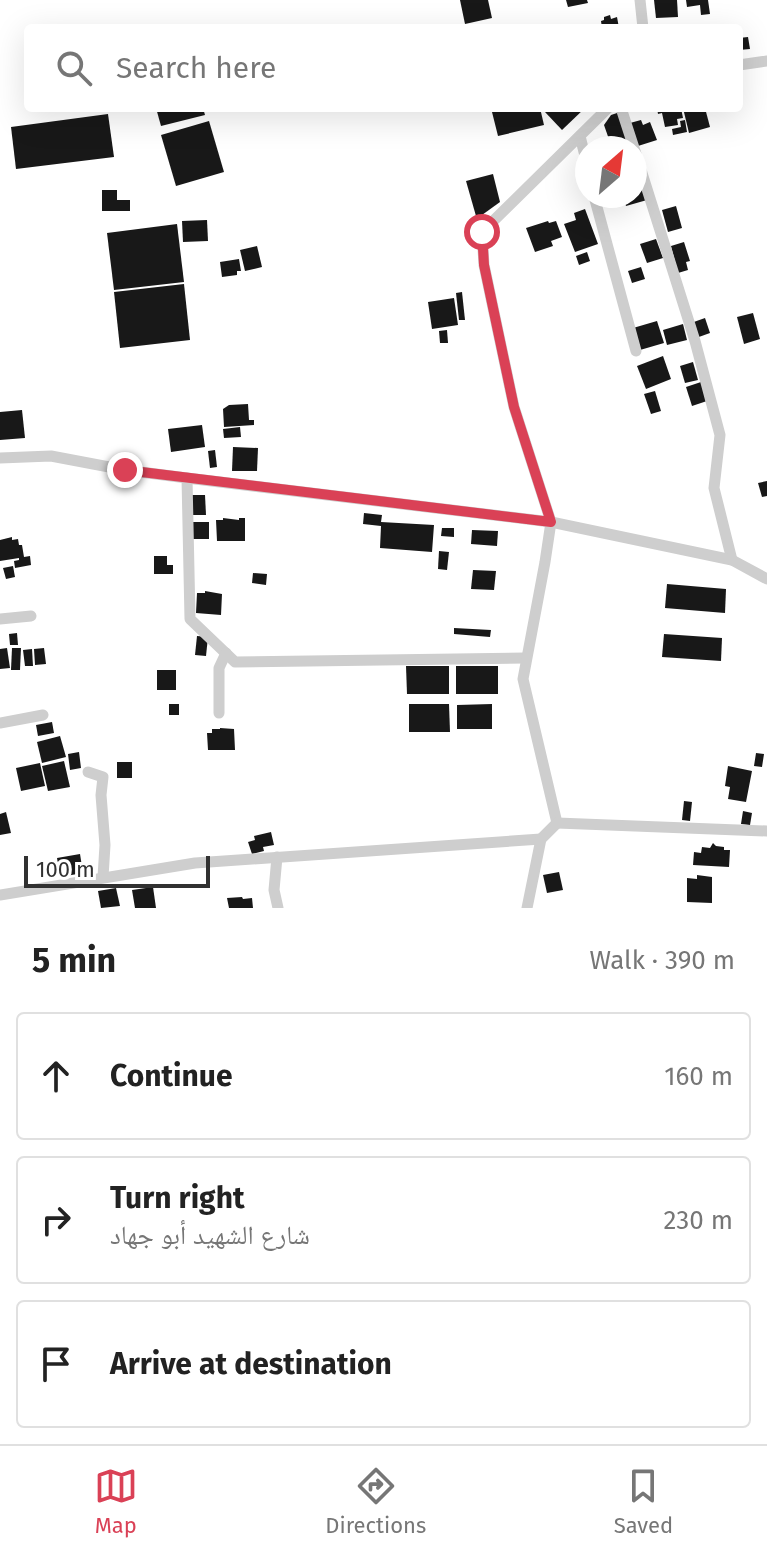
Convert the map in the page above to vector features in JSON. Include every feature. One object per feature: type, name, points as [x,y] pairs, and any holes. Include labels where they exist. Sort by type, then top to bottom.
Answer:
[{"type":"street","points":[[640,0],[643,24]]},
{"type":"street","points":[[743,64],[767,61]]},
{"type":"street","points":[[580,136],[604,112]]},
{"type":"street","points":[[622,112],[630,136]]},
{"type":"street","points":[[557,823],[523,679],[551,522],[514,407],[484,265],[482,232],[575,141]]},
{"type":"street","points":[[647,191],[695,341],[720,435],[714,488],[732,560]]},
{"type":"street","points":[[597,208],[636,351]]},
{"type":"street","points":[[0,458],[51,456],[125,470],[551,522],[732,560],[764,574]]},
{"type":"street","points":[[187,478],[190,619],[235,662],[525,658]]},
{"type":"street","points":[[0,619],[31,616]]},
{"type":"street","points":[[219,713],[219,668],[226,653]]},
{"type":"street","points":[[0,723],[43,715]]},
{"type":"street","points":[[88,772],[103,777],[103,877]]},
{"type":"street","points":[[527,908],[541,839],[557,823],[767,831]]},
{"type":"street","points":[[0,895],[195,863],[541,839]]},
{"type":"street","points":[[277,857],[274,890],[278,908]]},
{"type":"building","points":[[460,0],[488,0],[492,18],[465,24]]},
{"type":"building","points":[[566,0],[587,0],[588,3],[568,7]]},
{"type":"building","points":[[654,0],[677,0],[678,17],[656,18]]},
{"type":"building","points":[[686,0],[708,0],[710,14],[701,15],[700,5],[687,7]]},
{"type":"building","points":[[604,17],[617,17],[618,24],[601,24]]},
{"type":"building","points":[[748,37],[750,49],[743,50],[743,38]]},
{"type":"building","points":[[157,112],[204,112],[205,115],[161,126]]},
{"type":"building","points":[[492,112],[541,112],[544,125],[498,136]]},
{"type":"building","points":[[545,112],[581,112],[562,130]]},
{"type":"building","points":[[620,112],[628,136],[608,136],[604,125],[611,115]]},
{"type":"building","points":[[658,112],[682,112],[683,118],[677,119],[678,125],[665,127],[662,113]]},
{"type":"building","points":[[684,112],[706,112],[710,127],[689,133]]},
{"type":"building","points":[[108,114],[114,157],[16,169],[11,127]]},
{"type":"building","points":[[641,120],[643,125],[650,122],[657,140],[647,143],[647,136],[635,136],[630,123]]},
{"type":"building","points":[[685,120],[687,132],[673,135],[672,129],[681,127],[680,121]]},
{"type":"building","points":[[209,121],[224,172],[176,186],[161,135]]},
{"type":"building","points":[[493,174],[500,202],[476,216],[466,181]]},
{"type":"building","points":[[102,190],[117,190],[117,200],[130,200],[130,211],[102,211]]},
{"type":"building","points":[[676,206],[682,228],[668,232],[662,210]]},
{"type":"building","points":[[585,209],[598,244],[575,252],[564,224],[576,220],[574,213]]},
{"type":"building","points":[[207,220],[208,241],[183,242],[182,221]]},
{"type":"building","points":[[556,221],[562,237],[551,241],[553,246],[535,252],[526,228]]},
{"type":"building","points":[[177,224],[184,282],[114,290],[107,233]]},
{"type":"building","points":[[656,239],[663,258],[647,263],[640,244]]},
{"type":"building","points":[[684,242],[690,261],[686,262],[688,270],[678,273],[671,246]]},
{"type":"building","points":[[257,246],[262,267],[245,271],[240,250]]},
{"type":"building","points":[[587,252],[590,261],[579,265],[576,256]]},
{"type":"building","points":[[239,259],[241,271],[237,271],[237,275],[222,277],[220,262]]},
{"type":"building","points":[[641,267],[645,279],[632,283],[628,271]]},
{"type":"building","points":[[184,284],[190,340],[120,348],[114,292]]},
{"type":"building","points":[[462,292],[465,320],[459,320],[456,293]]},
{"type":"building","points":[[454,298],[458,325],[432,329],[428,302]]},
{"type":"building","points":[[753,313],[760,339],[744,344],[737,317]]},
{"type":"building","points":[[705,318],[710,333],[696,338],[691,323]]},
{"type":"building","points":[[657,321],[664,343],[640,350],[633,328]]},
{"type":"building","points":[[683,324],[687,340],[667,345],[663,330]]},
{"type":"building","points":[[447,330],[448,343],[440,343],[439,331]]},
{"type":"building","points":[[663,356],[671,379],[646,389],[637,366]]},
{"type":"building","points":[[693,362],[698,380],[685,383],[680,366]]},
{"type":"building","points":[[701,382],[707,401],[692,406],[686,387]]},
{"type":"building","points":[[655,391],[661,411],[651,414],[644,394]]},
{"type":"building","points":[[248,404],[249,420],[254,420],[254,425],[224,427],[223,409],[229,405]]},
{"type":"building","points":[[22,410],[25,438],[0,440],[0,412]]},
{"type":"building","points":[[202,425],[205,447],[171,452],[168,429]]},
{"type":"building","points":[[240,427],[241,437],[224,438],[223,429]]},
{"type":"building","points":[[233,447],[258,448],[257,471],[232,471]]},
{"type":"building","points":[[215,450],[217,467],[210,468],[208,451]]},
{"type":"building","points":[[767,481],[767,496],[762,497],[758,483]]},
{"type":"building","points":[[191,495],[205,495],[206,515],[191,515]]},
{"type":"building","points":[[364,513],[382,515],[381,522],[434,525],[432,552],[380,548],[381,526],[363,524]]},
{"type":"building","points":[[245,518],[245,541],[217,541],[216,520]]},
{"type":"building","points":[[193,522],[209,522],[209,539],[193,539]]},
{"type":"building","points":[[442,528],[454,528],[454,537],[441,536]]},
{"type":"building","points":[[472,530],[498,531],[497,546],[471,544]]},
{"type":"building","points":[[12,537],[22,545],[24,557],[30,556],[31,565],[15,568],[14,561],[19,558],[0,561],[0,540]]},
{"type":"building","points":[[439,551],[449,552],[447,570],[438,569]]},
{"type":"building","points":[[154,556],[167,556],[167,565],[173,565],[173,574],[154,574]]},
{"type":"building","points":[[13,566],[15,577],[6,579],[3,568]]},
{"type":"building","points":[[473,570],[496,571],[494,590],[471,589]]},
{"type":"building","points":[[253,573],[267,574],[266,585],[252,583]]},
{"type":"building","points":[[667,584],[726,589],[725,613],[665,608]]},
{"type":"building","points":[[197,593],[222,594],[221,615],[196,613]]},
{"type":"building","points":[[454,628],[491,630],[490,637],[454,634]]},
{"type":"building","points":[[17,633],[18,645],[10,645],[9,634]]},
{"type":"building","points":[[664,634],[722,638],[721,661],[662,657]]},
{"type":"building","points":[[197,636],[208,637],[206,656],[195,655]]},
{"type":"building","points":[[7,648],[10,668],[0,669],[0,649]]},
{"type":"building","points":[[12,648],[21,648],[20,670],[11,670]]},
{"type":"building","points":[[44,648],[46,664],[35,665],[34,649]]},
{"type":"building","points":[[32,649],[33,666],[25,666],[23,650]]},
{"type":"building","points":[[406,666],[449,666],[449,694],[407,694]]},
{"type":"building","points":[[456,666],[498,666],[498,694],[456,694]]},
{"type":"building","points":[[157,670],[176,670],[176,690],[157,690]]},
{"type":"building","points":[[169,704],[179,704],[179,715],[169,715]]},
{"type":"building","points":[[409,704],[449,704],[450,732],[409,732]]},
{"type":"building","points":[[492,704],[492,729],[457,729],[457,705]]},
{"type":"building","points":[[52,722],[54,733],[38,736],[36,725]]},
{"type":"building","points":[[220,728],[234,729],[235,750],[208,750],[207,733]]},
{"type":"building","points":[[60,736],[66,757],[42,763],[37,742]]},
{"type":"building","points":[[79,752],[81,768],[70,770],[68,754]]},
{"type":"building","points":[[756,753],[764,754],[762,767],[754,766]]},
{"type":"building","points":[[64,761],[70,787],[48,791],[42,766]]},
{"type":"building","points":[[117,762],[132,762],[132,778],[117,778]]},
{"type":"building","points":[[40,763],[45,786],[21,791],[16,768]]},
{"type":"building","points":[[728,766],[752,771],[746,802],[728,799],[730,787],[725,786]]},
{"type":"building","points":[[684,801],[692,802],[690,821],[682,820]]},
{"type":"building","points":[[743,811],[752,813],[750,825],[741,824]]},
{"type":"building","points":[[6,812],[11,833],[0,835],[0,814]]},
{"type":"building","points":[[271,832],[274,845],[252,854],[248,842],[255,840],[254,836]]},
{"type":"building","points":[[713,843],[730,850],[729,867],[693,865],[694,852],[701,853],[702,847],[710,848]]},
{"type":"building","points":[[80,854],[83,873],[60,877],[57,858]]},
{"type":"building","points":[[559,872],[563,890],[547,893],[543,875]]},
{"type":"building","points":[[697,875],[712,877],[712,903],[687,902],[687,878],[697,879]]},
{"type":"building","points":[[153,887],[156,908],[135,908],[132,890]]},
{"type":"building","points":[[116,888],[120,906],[101,908],[98,891]]},
{"type":"building","points":[[227,898],[252,898],[253,908],[229,908]]},
{"type":"route","points":[[125,470],[551,522],[514,407],[484,265],[482,232]]}]
